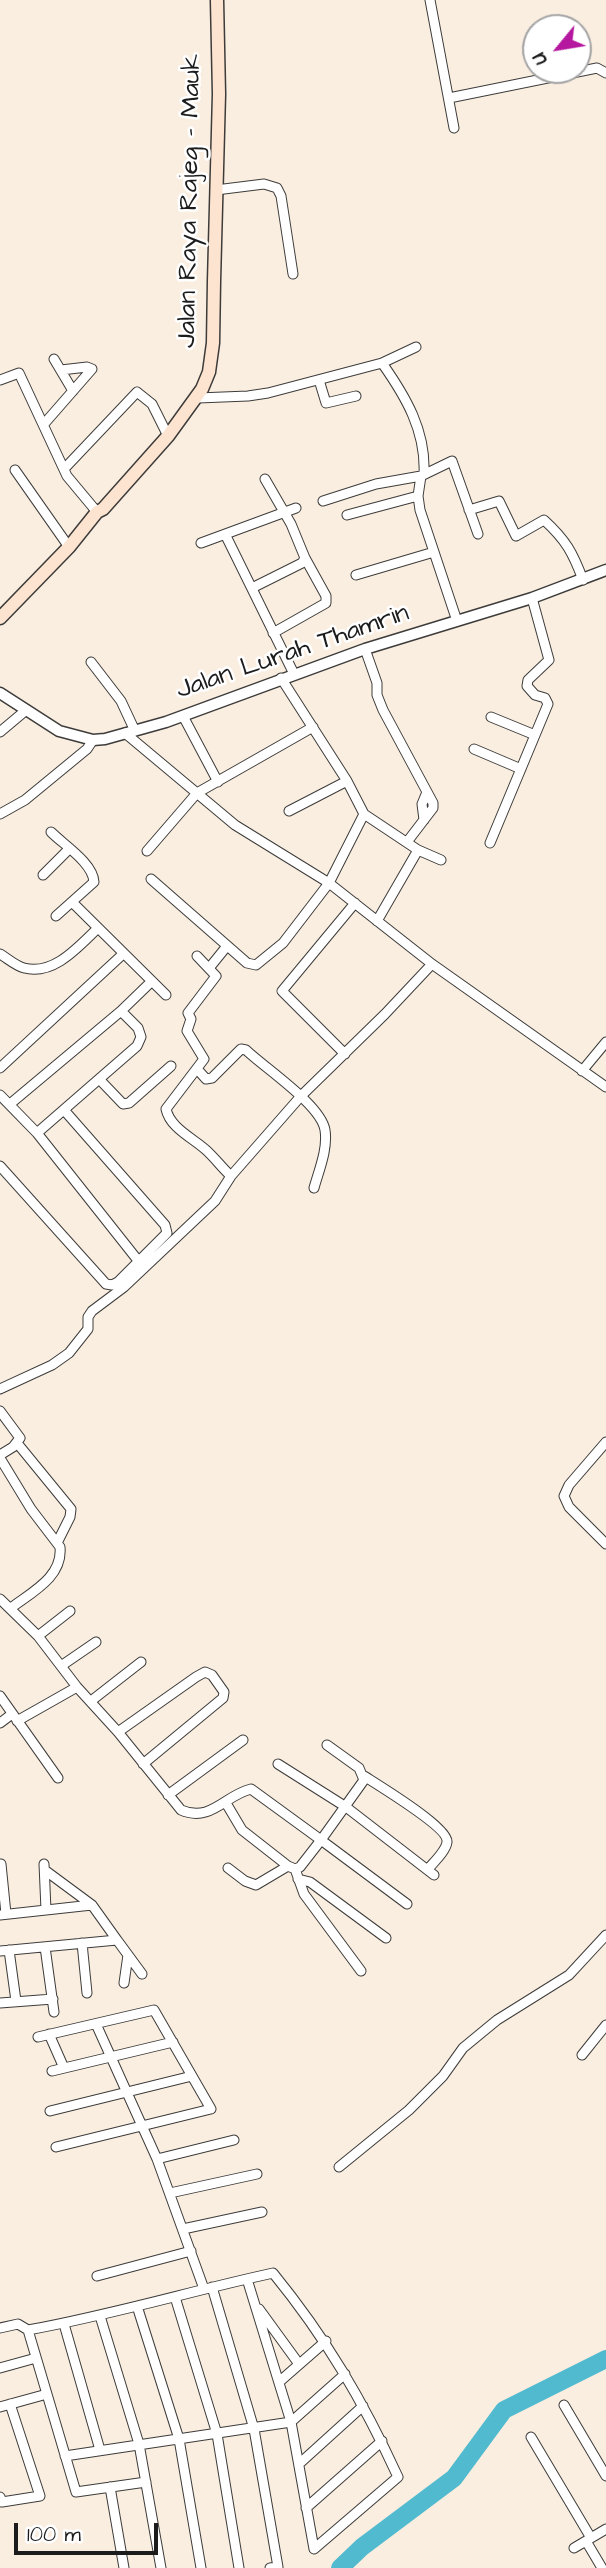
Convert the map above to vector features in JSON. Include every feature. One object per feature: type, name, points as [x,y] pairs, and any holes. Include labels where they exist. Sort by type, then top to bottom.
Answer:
[{"type":"main road","name":"Jalan Raya Rajeg - Mauk","points":[[0,618],[69,547],[97,512],[103,509],[168,436],[198,398],[209,372],[213,343],[219,94],[216,0]]},
{"type":"street","points":[[430,0],[454,128]]},
{"type":"street","points":[[449,98],[597,68],[606,73]]},
{"type":"street","points":[[216,190],[264,184],[277,188],[281,196],[293,274]]},
{"type":"street","points":[[198,398],[248,396],[318,380],[382,363],[416,347]]},
{"type":"street","points":[[54,359],[74,391]]},
{"type":"street","points":[[382,363],[403,392],[415,419],[424,456],[418,495],[457,621]]},
{"type":"street","points":[[44,424],[92,368],[61,370]]},
{"type":"street","points":[[0,380],[19,373],[64,469],[76,489],[97,512]]},
{"type":"street","points":[[318,380],[326,403],[356,396]]},
{"type":"street","points":[[64,469],[138,392],[152,404],[168,436]]},
{"type":"street","points":[[323,501],[376,484],[422,475],[452,461],[478,534]]},
{"type":"street","points":[[15,470],[69,547]]},
{"type":"street","points":[[265,479],[326,596],[326,603],[273,633]]},
{"type":"street","points":[[347,516],[418,495]]},
{"type":"street","points":[[469,510],[499,500],[516,536],[544,520],[562,536],[570,548],[583,580]]},
{"type":"street","points":[[201,543],[296,508]]},
{"type":"street","points":[[225,534],[294,674]]},
{"type":"street","points":[[356,575],[434,552]]},
{"type":"street","points":[[252,588],[302,563],[305,558]]},
{"type":"street","name":"Jalan Lurah Thamrin","points":[[0,693],[59,731],[93,740],[183,716],[365,649],[533,598],[606,570]]},
{"type":"street","points":[[490,843],[548,704],[545,698],[528,690],[527,682],[549,660],[533,598]]},
{"type":"street","points":[[365,649],[377,683],[377,695],[427,792],[422,804],[424,820],[407,842]]},
{"type":"street","points":[[91,662],[115,692],[130,732],[235,825],[329,883],[432,964],[606,1087]]},
{"type":"street","points":[[281,678],[347,781],[364,814],[418,850],[441,860]]},
{"type":"street","points":[[0,732],[25,711]]},
{"type":"street","points":[[183,716],[218,782]]},
{"type":"street","points":[[491,717],[535,735]]},
{"type":"street","points":[[147,851],[197,793],[313,727]]},
{"type":"street","points":[[0,814],[25,800],[87,749],[93,740]]},
{"type":"street","points":[[474,749],[521,769]]},
{"type":"street","points":[[289,811],[347,781]]},
{"type":"street","points":[[151,879],[252,966],[261,963],[283,943],[329,883],[364,814]]},
{"type":"street","points":[[51,832],[89,869],[94,878],[94,882],[57,916]]},
{"type":"street","points":[[43,875],[69,849]]},
{"type":"street","points":[[377,921],[418,850]]},
{"type":"street","points":[[72,902],[166,995]]},
{"type":"street","points":[[345,1054],[283,995],[282,990],[355,904]]},
{"type":"street","points":[[0,954],[21,967],[53,965],[63,961],[98,928]]},
{"type":"street","points":[[210,967],[227,946]]},
{"type":"street","points":[[0,1068],[123,954]]},
{"type":"street","points":[[198,956],[210,967],[216,978],[188,1013],[191,1019],[187,1031],[204,1059],[166,1109],[178,1128],[206,1150],[231,1176]]},
{"type":"street","points":[[0,1166],[106,1284],[112,1286],[215,1201],[231,1176],[301,1096],[432,964]]},
{"type":"street","points":[[10,1104],[121,1011],[152,981]]},
{"type":"street","points":[[37,1133],[137,1046],[141,1038],[138,1028],[121,1011]]},
{"type":"street","points":[[582,1071],[606,1042]]},
{"type":"street","points":[[198,1070],[206,1079],[212,1078],[241,1049],[301,1096],[318,1114],[325,1128],[326,1142],[314,1188]]},
{"type":"street","points":[[100,1080],[122,1104],[128,1103],[170,1066]]},
{"type":"street","points":[[0,1095],[37,1133],[141,1264]]},
{"type":"street","points":[[0,1389],[52,1365],[69,1353],[88,1329],[88,1317],[92,1311],[141,1264],[167,1233],[165,1225],[64,1110]]},
{"type":"street","points":[[0,1410],[20,1438],[0,1456],[31,1509],[58,1541],[61,1553],[52,1576],[11,1608]]},
{"type":"street","points":[[606,1442],[569,1485],[564,1496],[569,1507],[606,1544]]},
{"type":"street","points":[[17,1443],[71,1509],[58,1541]]},
{"type":"street","points":[[0,1599],[38,1636],[77,1687],[118,1732],[181,1810],[202,1815],[248,1789],[254,1791],[407,1903]]},
{"type":"street","points":[[38,1636],[70,1611]]},
{"type":"street","points":[[61,1666],[96,1642]]},
{"type":"street","points":[[91,1701],[141,1661]]},
{"type":"street","points":[[118,1732],[196,1677],[205,1672],[212,1675],[224,1692],[223,1698],[143,1763]]},
{"type":"street","points":[[0,1723],[77,1687]]},
{"type":"street","points":[[0,1696],[58,1778]]},
{"type":"street","points":[[168,1795],[243,1740]]},
{"type":"street","points":[[278,1764],[346,1807],[431,1872],[445,1848],[446,1835],[421,1814],[364,1776],[359,1768],[327,1745]]},
{"type":"street","points":[[228,1868],[245,1881],[256,1885],[291,1868],[300,1867],[362,1786],[364,1776]]},
{"type":"street","points":[[226,1803],[242,1830],[291,1868],[313,1908],[361,1971]]},
{"type":"street","points":[[1,1864],[3,1915],[92,1905]]},
{"type":"street","points":[[46,1910],[45,1868],[92,1905],[142,1974]]},
{"type":"street","points":[[298,1879],[310,1882],[386,1938]]},
{"type":"street","points":[[339,2167],[410,2110],[443,2076],[463,2048],[497,2020],[569,1975],[606,1935]]},
{"type":"street","points":[[16,2001],[5,1951],[117,1940]]},
{"type":"street","points":[[82,1943],[87,1993]]},
{"type":"street","points":[[45,1947],[54,2012]]},
{"type":"street","points":[[124,1983],[128,1955]]},
{"type":"street","points":[[0,2003],[53,1998]]},
{"type":"street","points":[[38,2037],[154,2010],[211,2109],[56,2147]]},
{"type":"street","points":[[96,2024],[158,2159],[191,2251],[208,2288],[254,2429],[278,2567],[270,2568]]},
{"type":"street","points":[[582,2055],[606,2025]]},
{"type":"street","points":[[49,2035],[64,2068]]},
{"type":"street","points":[[52,2071],[173,2042]]},
{"type":"street","points":[[50,2111],[192,2076]]},
{"type":"street","points":[[158,2159],[234,2140]]},
{"type":"street","points":[[170,2193],[257,2174]]},
{"type":"street","points":[[183,2229],[262,2212]]},
{"type":"street","points":[[96,2276],[191,2251]]},
{"type":"street","points":[[28,2330],[100,2316],[247,2278],[274,2273],[326,2341],[382,2441],[398,2477],[314,2549],[291,2421],[247,2278]]},
{"type":"street","points":[[175,2297],[217,2434],[239,2568]]},
{"type":"street","points":[[254,2302],[299,2364]]},
{"type":"street","points":[[137,2306],[179,2439],[201,2568]]},
{"type":"street","points":[[100,2316],[139,2444],[161,2568]]},
{"type":"street","points":[[0,2328],[18,2323],[28,2330],[76,2492],[146,2482]]},
{"type":"street","points":[[64,2324],[100,2450]]},
{"type":"street","points":[[279,2382],[326,2341]]},
{"type":"street","points":[[0,2368],[36,2358]]},
{"type":"street","points":[[65,2456],[254,2429],[291,2421],[345,2374]]},
{"type":"street","points":[[0,2497],[2,2502],[40,2496],[5,2405],[47,2394]]},
{"type":"street","points":[[299,2464],[363,2406]]},
{"type":"street","points":[[564,2406],[606,2476]]},
{"type":"street","points":[[531,2437],[602,2568]]},
{"type":"street","points":[[306,2508],[382,2441]]},
{"type":"street","points":[[110,2487],[124,2568]]},
{"type":"street","points":[[574,2548],[606,2529]]},
{"type":"waterway","points":[[340,2568],[362,2547],[454,2478],[504,2410],[606,2359]]}]
